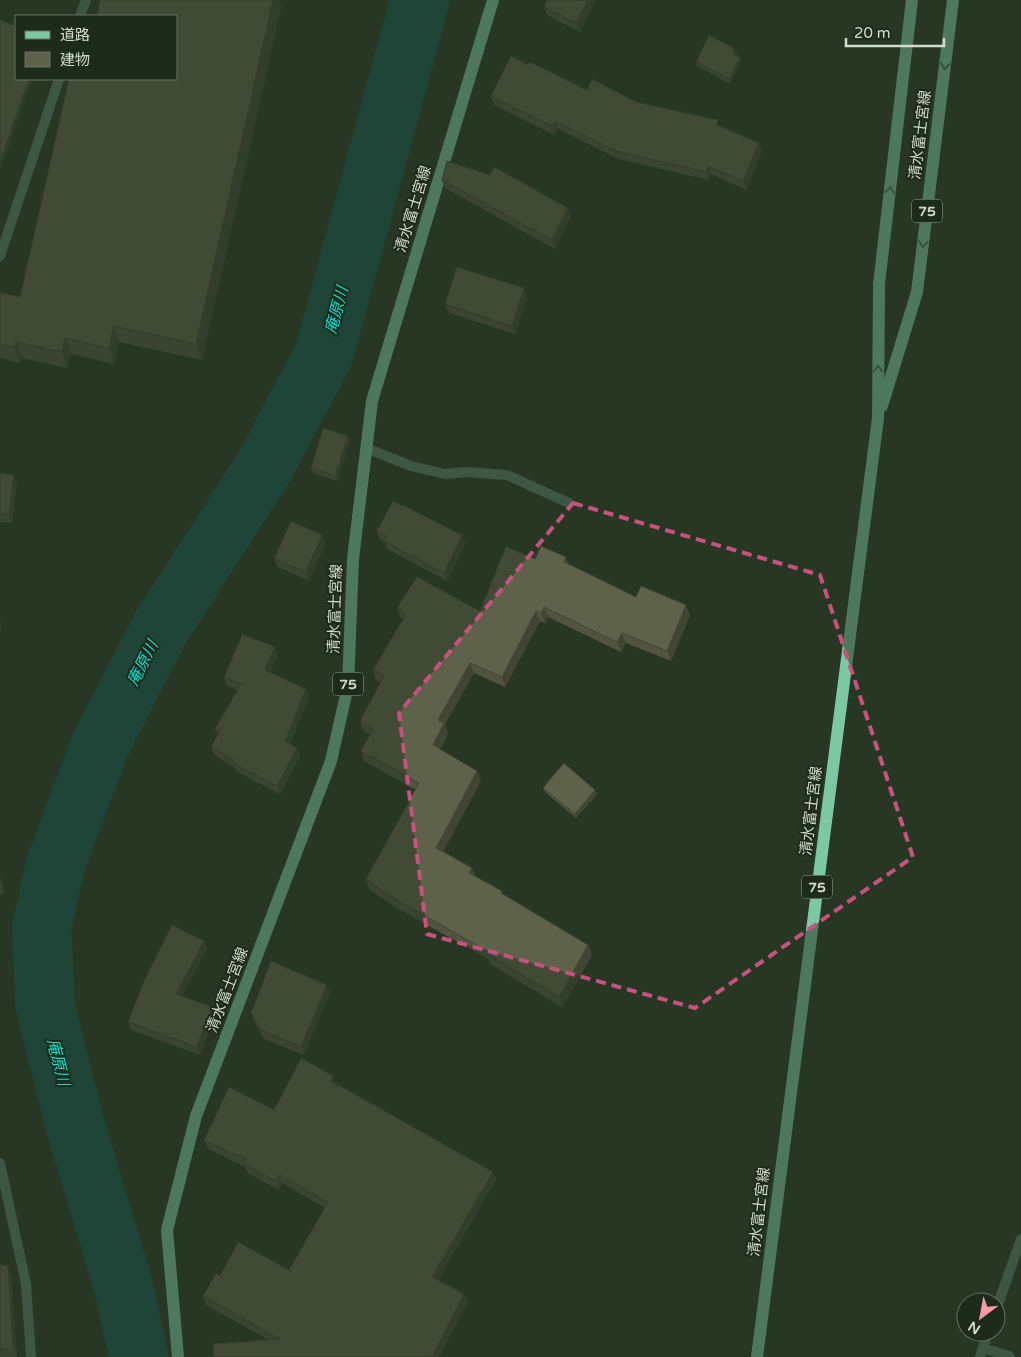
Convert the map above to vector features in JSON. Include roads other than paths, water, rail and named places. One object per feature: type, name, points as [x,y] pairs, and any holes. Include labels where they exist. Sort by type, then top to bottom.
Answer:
[{"type":"main road","name":"清水富士宮線","points":[[178,1357],[167,1230],[196,1116],[331,761],[348,686],[353,559],[372,401],[494,0]]},
{"type":"main road","name":"清水富士宮線","points":[[756,1357],[878,418],[879,284],[912,0]]},
{"type":"main road","name":"清水富士宮線","points":[[878,418],[918,292],[953,0]]},
{"type":"street","points":[[80,15],[86,0]]},
{"type":"street","points":[[0,256],[59,80]]},
{"type":"street","points":[[366,448],[411,466],[445,474],[466,472],[507,474],[569,503]]},
{"type":"street","points":[[0,1163],[26,1284],[31,1357]]},
{"type":"street","points":[[1002,1292],[1021,1239]]},
{"type":"street","points":[[981,1352],[1010,1357]]},
{"type":"waterway","name":"庵原川","points":[[139,1357],[122,1281],[77,1132],[45,1006],[42,927],[55,866],[100,745],[161,627],[265,466],[324,354],[420,0]]}]
